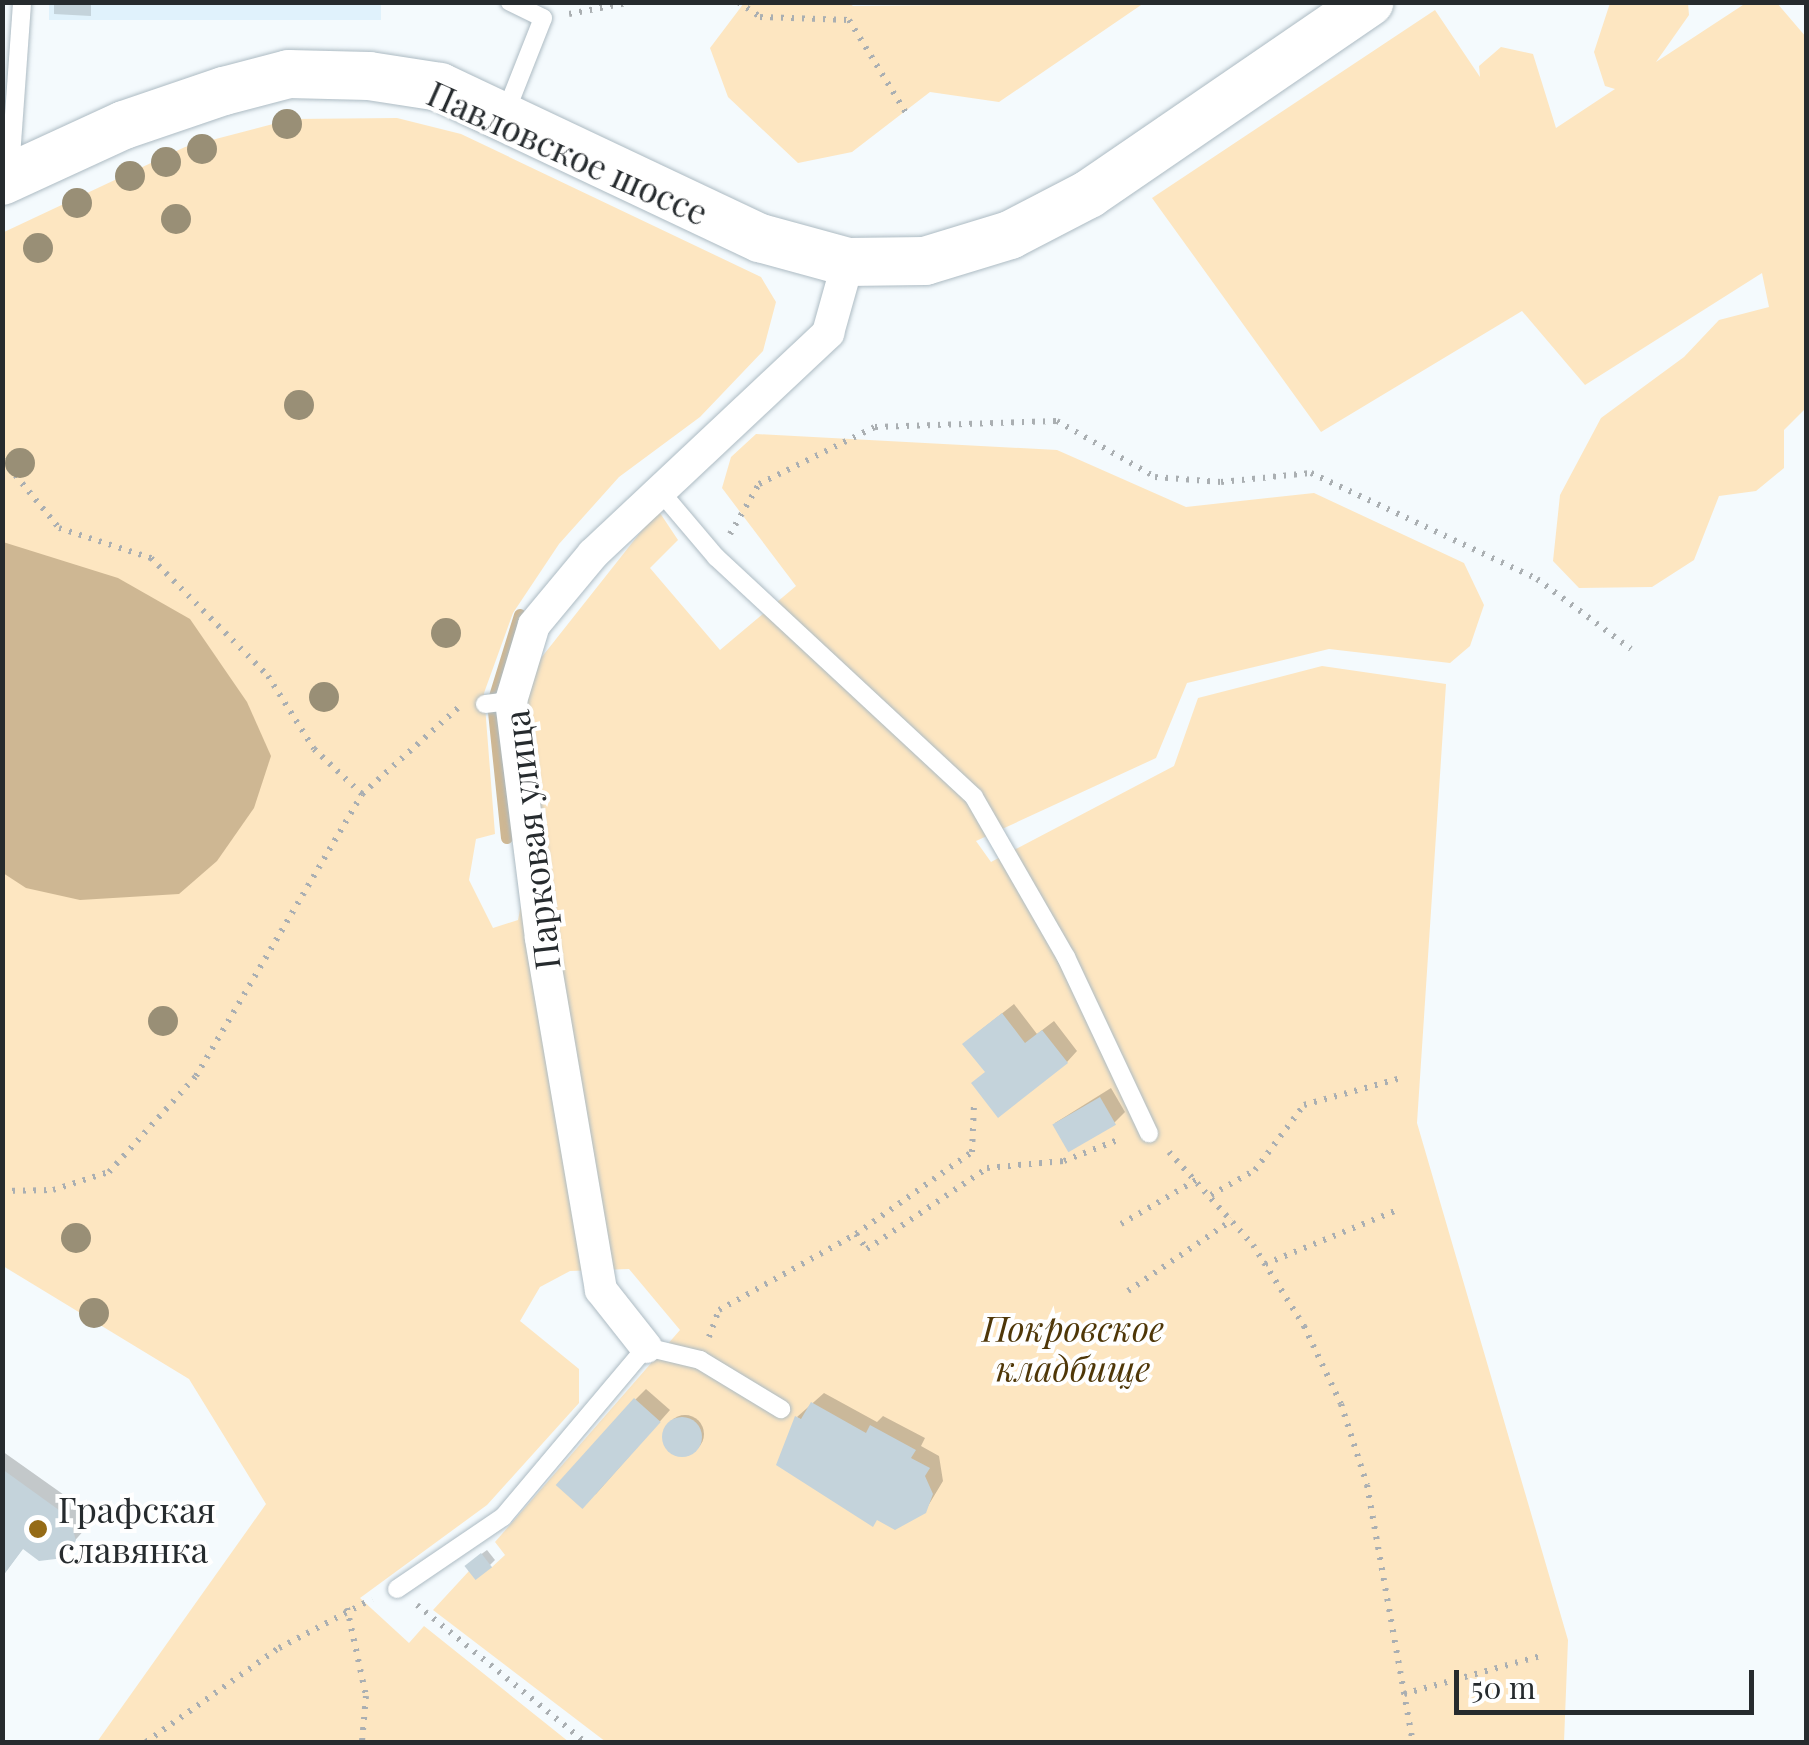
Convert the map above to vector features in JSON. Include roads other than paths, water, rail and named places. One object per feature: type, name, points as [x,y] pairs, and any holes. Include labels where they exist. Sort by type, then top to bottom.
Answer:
[{"type":"main road","name":"Павловское шоссе","points":[[6,179],[124,125],[289,74],[440,87],[760,238],[848,262],[925,262],[1010,235],[1090,194],[1369,2]]},
{"type":"street","name":"Парковая улица","points":[[646,1347],[601,1290],[498,703],[534,625],[593,554],[828,332],[848,262]]},
{"type":"lane","points":[[6,179],[22,2]]},
{"type":"lane","points":[[504,116],[544,18],[510,2]]},
{"type":"lane","points":[[660,491],[716,557],[974,797],[1066,957],[1149,1133]]},
{"type":"lane","points":[[397,1589],[503,1516],[646,1347],[700,1360],[781,1409]]},
{"type":"waterway","points":[[507,838],[493,703],[520,615]]},
{"type":"place","name":"Графская славянка","points":[[38,1529]]},
{"type":"park label","name":"Покровское кладбище","points":[[1073,1348]]}]
